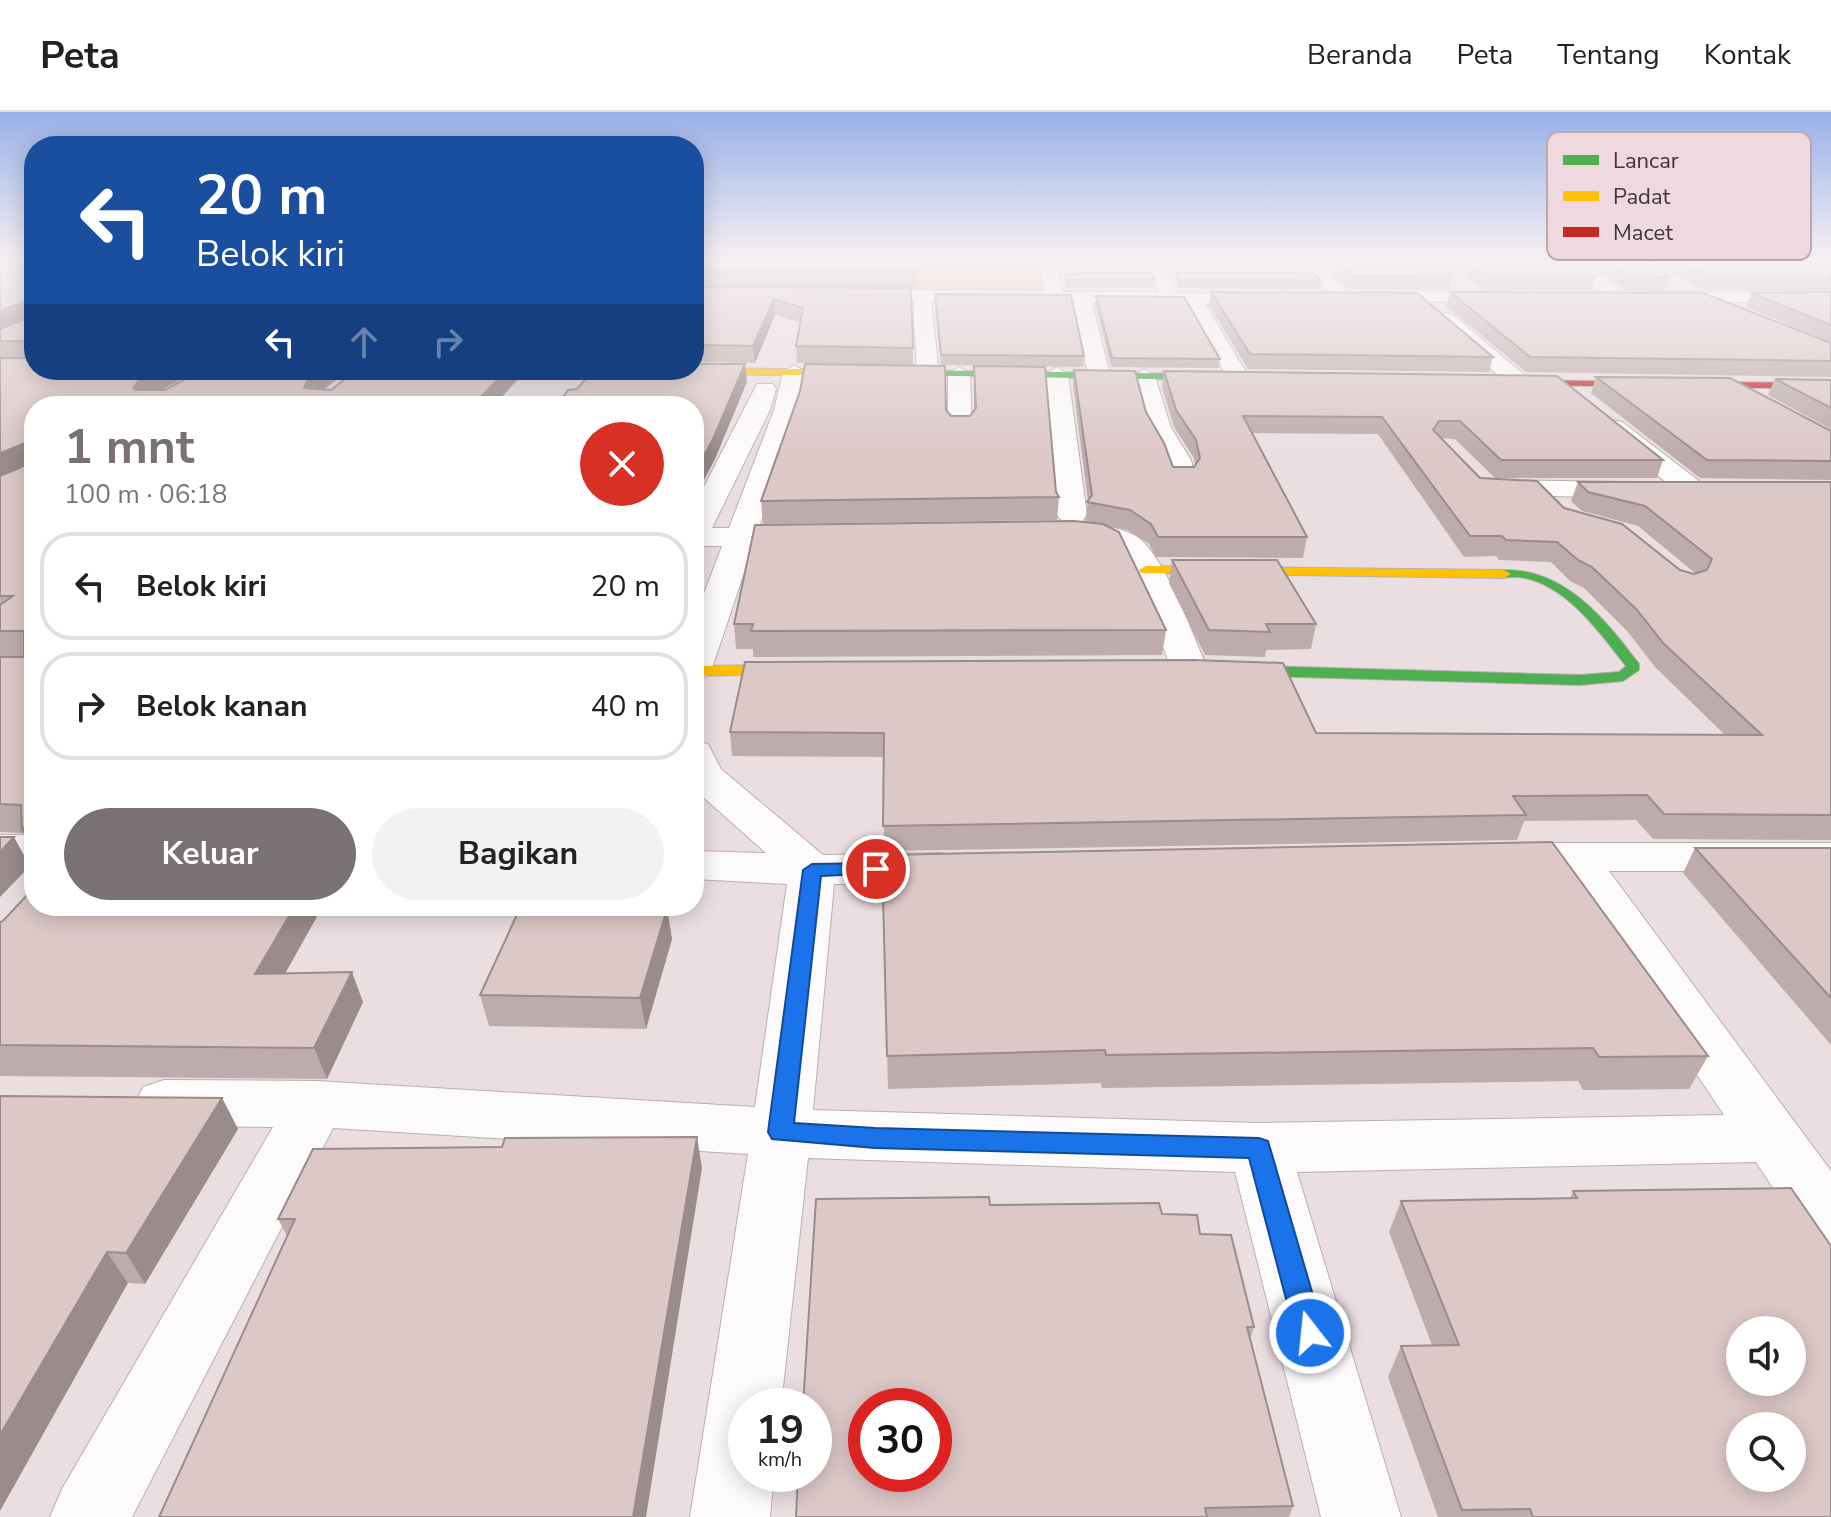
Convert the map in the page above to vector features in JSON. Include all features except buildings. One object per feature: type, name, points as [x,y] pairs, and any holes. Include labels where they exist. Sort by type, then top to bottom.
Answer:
[{"type":"main road","points":[[704,371],[1246,377]]},
{"type":"main road","points":[[1489,382],[1831,386]]},
{"type":"main road","points":[[1146,570],[1456,571],[1530,575],[1570,597],[1614,641],[1634,667],[1623,676],[1580,680],[1182,669]]},
{"type":"main road","points":[[704,670],[822,670]]},
{"type":"street","points":[[922,324],[928,348],[927,373]]},
{"type":"street","points":[[1087,324],[1099,375]]},
{"type":"street","points":[[1210,324],[1246,377]]},
{"type":"street","points":[[1450,324],[1520,383]]},
{"type":"street","points":[[704,515],[758,410],[783,372]]},
{"type":"street","points":[[704,640],[786,410],[783,372]]},
{"type":"street","points":[[959,374],[960,429]]},
{"type":"street","points":[[1057,374],[1072,515]]},
{"type":"street","points":[[1144,376],[1159,428],[1178,460],[1181,477]]},
{"type":"street","points":[[576,394],[585,380]]},
{"type":"street","points":[[1559,383],[1693,490]]},
{"type":"street","points":[[1728,384],[1767,406]]},
{"type":"street","points":[[1465,469],[1487,489],[1724,490]]},
{"type":"street","points":[[1541,491],[1570,520]]},
{"type":"street","points":[[1040,533],[1072,532],[1115,538],[1130,545],[1146,570],[1182,669]]},
{"type":"street","points":[[704,535],[834,535]]},
{"type":"street","points":[[704,774],[812,870]]},
{"type":"street","points":[[0,849],[24,849]]},
{"type":"street","points":[[1574,856],[1831,1221]]},
{"type":"street","points":[[1463,858],[1831,857]]},
{"type":"street","points":[[704,865],[812,870],[987,867]]},
{"type":"street","points":[[730,1517],[812,870]]},
{"type":"street","points":[[111,1102],[316,1104],[875,1138],[1259,1148],[1772,1138]]},
{"type":"street","points":[[90,1517],[316,1104]]},
{"type":"street","points":[[1259,1148],[1361,1517]]},
{"type":"traffic: fast","points":[[894,373],[1221,377]]},
{"type":"traffic: fast","points":[[1228,670],[1580,680],[1623,676],[1634,667],[1601,626],[1559,589],[1529,575],[1504,574]]},
{"type":"traffic: slow","points":[[704,371],[894,373]]},
{"type":"traffic: slow","points":[[1146,570],[1504,574]]},
{"type":"traffic: slow","points":[[704,671],[804,670]]},
{"type":"traffic: jam","points":[[1505,382],[1831,386]]},
{"type":"route","points":[[876,869],[812,870],[781,1132],[875,1138],[1259,1148],[1310,1333]]}]
